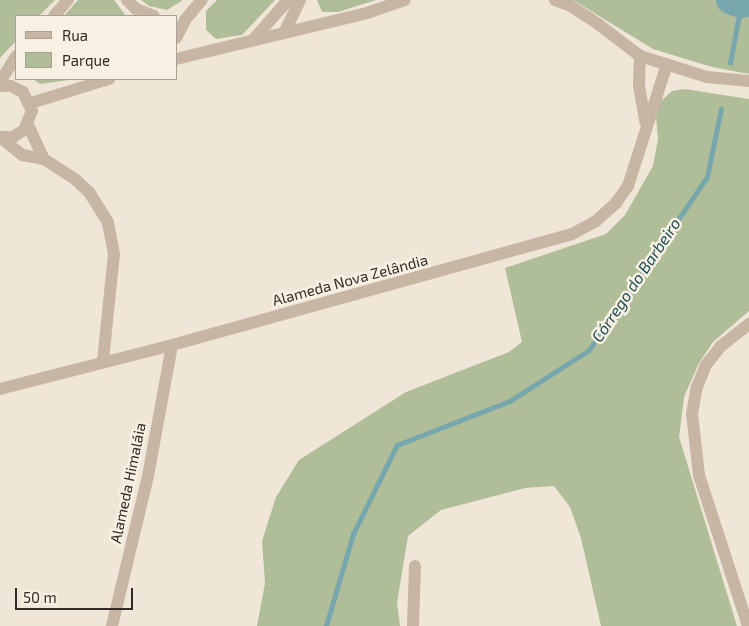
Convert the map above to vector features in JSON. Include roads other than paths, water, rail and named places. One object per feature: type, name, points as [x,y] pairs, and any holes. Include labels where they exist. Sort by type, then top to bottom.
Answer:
[{"type":"street","points":[[55,15],[68,0]]},
{"type":"street","points":[[127,0],[136,9],[151,15]]},
{"type":"street","points":[[181,20],[202,0]]},
{"type":"street","points":[[251,42],[288,0]]},
{"type":"street","points":[[284,33],[300,0]]},
{"type":"street","points":[[178,59],[251,42],[404,0]]},
{"type":"street","points":[[555,0],[591,19],[640,56],[707,77],[749,82]]},
{"type":"street","name":"Alameda Nova Zelândia","points":[[640,56],[639,86],[645,124]]},
{"type":"street","points":[[15,58],[0,84],[18,88],[31,103],[28,125],[44,159]]},
{"type":"street","name":"Alameda Nova Zelândia","points":[[0,389],[103,361],[172,346],[572,234],[596,221],[616,203],[628,186],[636,167],[645,124],[667,64]]},
{"type":"street","points":[[31,103],[106,80]]},
{"type":"street","points":[[0,137],[19,134],[28,125]]},
{"type":"street","points":[[0,137],[22,155],[44,159],[90,192],[108,223],[114,254],[103,361]]},
{"type":"street","points":[[748,626],[699,475],[692,414],[697,386],[706,365],[721,346],[749,324]]},
{"type":"street","name":"Alameda Himaláia","points":[[112,626],[148,476],[172,346]]},
{"type":"street","points":[[413,626],[415,566]]},
{"type":"waterway","name":"Córrego do Barbeiro","points":[[730,0],[741,4],[749,2]]},
{"type":"waterway","name":"Córrego do Barbeiro","points":[[730,63],[741,4]]},
{"type":"waterway","name":"Córrego do Barbeiro","points":[[326,626],[353,534],[397,445],[510,401],[589,350],[707,177],[721,109]]}]
